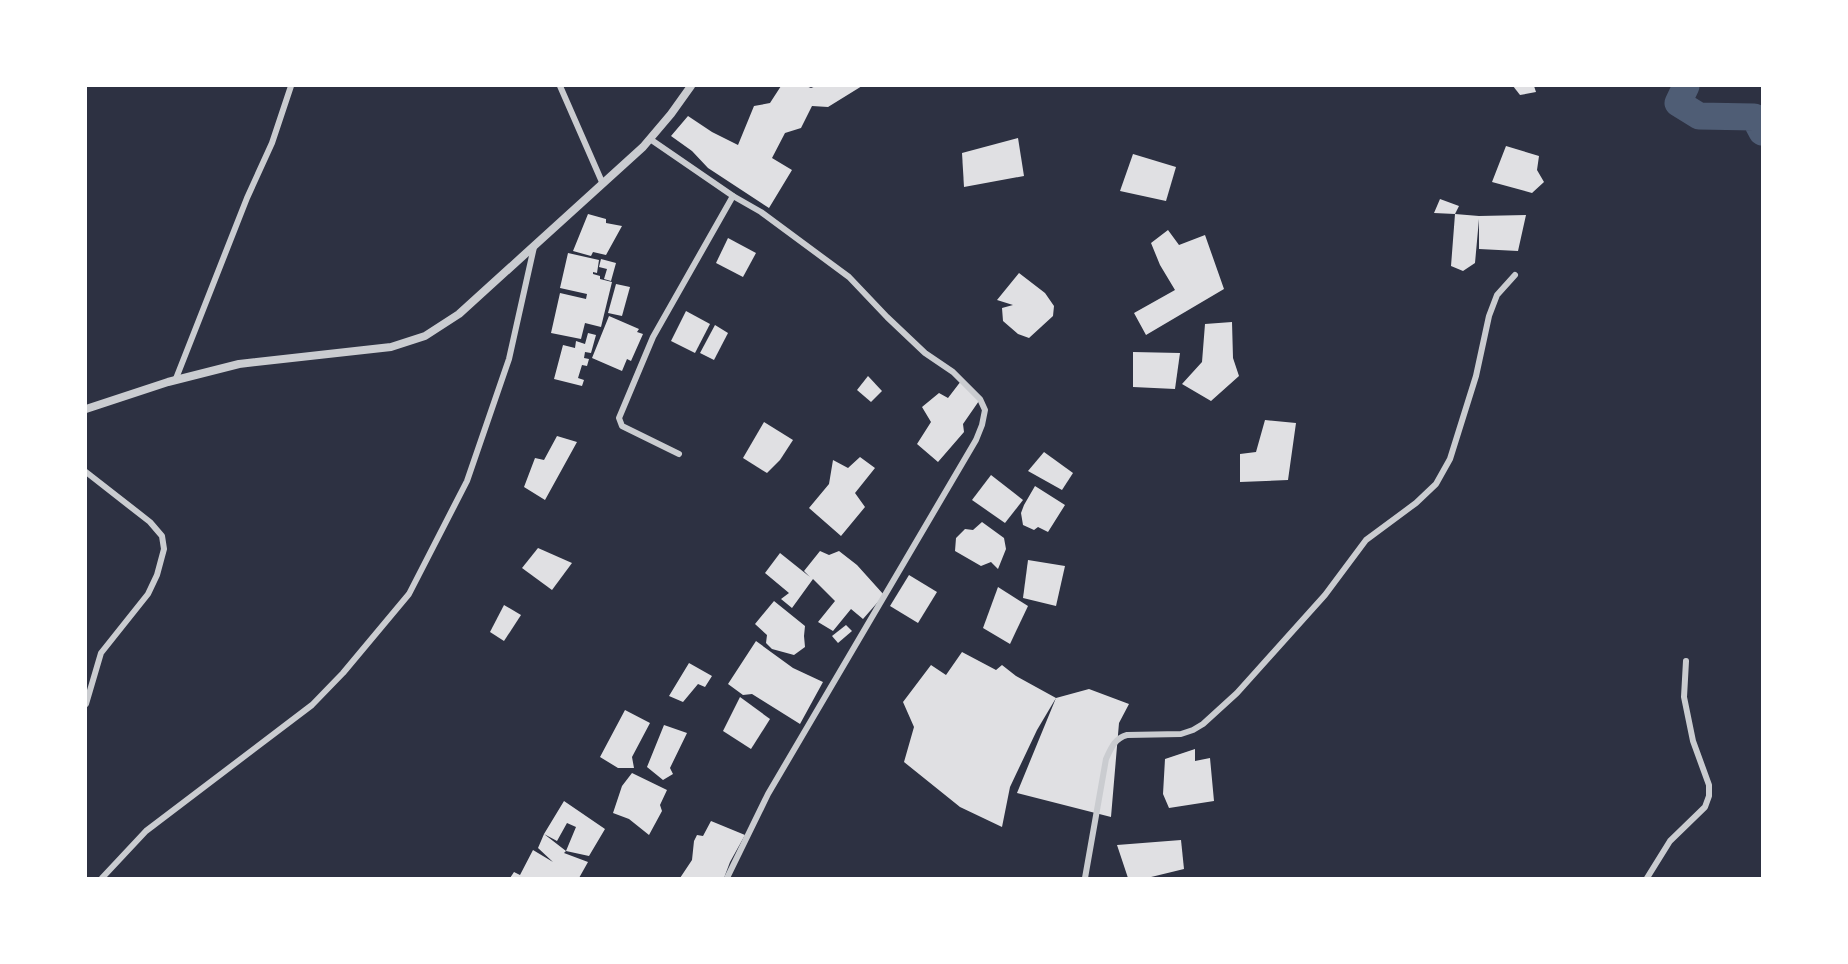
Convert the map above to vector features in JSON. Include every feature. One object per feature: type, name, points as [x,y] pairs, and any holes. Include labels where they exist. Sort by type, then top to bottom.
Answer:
[{"type":"street","points":[[175,381],[247,198],[272,143],[291,86]]},
{"type":"street","points":[[560,86],[602,182]]},
{"type":"street","points":[[86,409],[239,364],[392,347],[425,336],[459,314],[650,139],[691,86]]},
{"type":"street","points":[[650,139],[733,196],[761,212],[849,277],[925,353],[961,379],[980,399],[985,410],[976,440],[768,794],[728,879]]},
{"type":"street","points":[[679,454],[622,426],[620,418],[653,337],[733,196]]},
{"type":"street","points":[[102,879],[146,831],[312,705],[343,673],[409,594],[467,481],[509,359],[534,246]]},
{"type":"street","points":[[1085,879],[1106,759],[1119,737],[1181,734],[1203,724],[1237,693],[1325,595],[1366,540],[1416,503],[1436,484],[1450,459],[1476,376],[1489,315],[1497,295],[1515,275]]},
{"type":"street","points":[[86,471],[150,522],[162,536],[164,549],[157,575],[148,594],[101,653],[86,704]]},
{"type":"street","points":[[1647,879],[1670,841],[1705,807],[1709,796],[1709,785],[1693,741],[1684,697],[1686,661]]},
{"type":"building","points":[[781,86],[811,88],[816,86],[862,86],[828,107],[812,106],[801,128],[785,133],[772,158],[792,170],[769,208],[708,168],[692,151],[671,136],[688,116],[738,145],[754,106],[770,103]]},
{"type":"building","points":[[1513,86],[1534,86],[1536,92],[1520,95]]},
{"type":"building","points":[[1018,138],[1024,176],[964,187],[962,153]]},
{"type":"building","points":[[1506,146],[1539,156],[1537,170],[1544,182],[1532,193],[1492,182]]},
{"type":"building","points":[[1133,154],[1176,167],[1166,201],[1120,191]]},
{"type":"building","points":[[1440,199],[1459,206],[1455,214],[1434,213]]},
{"type":"building","points":[[588,214],[606,219],[606,223],[622,226],[606,255],[593,252],[591,256],[573,251]]},
{"type":"building","points":[[1455,214],[1526,215],[1518,251],[1479,249],[1479,219],[1475,263],[1463,271],[1451,266]]},
{"type":"building","points":[[1168,230],[1179,245],[1205,235],[1224,289],[1146,335],[1134,313],[1175,290],[1160,265],[1151,243]]},
{"type":"building","points":[[728,238],[756,253],[743,277],[716,263]]},
{"type":"building","points":[[568,253],[599,260],[597,273],[593,272],[593,274],[600,276],[600,279],[612,282],[601,327],[585,323],[581,339],[551,333],[560,293],[586,299],[587,294],[560,288]]},
{"type":"building","points":[[601,259],[616,263],[611,281],[604,279],[607,269],[599,267]]},
{"type":"building","points":[[1019,273],[1045,293],[1054,306],[1053,316],[1029,338],[1018,334],[1003,321],[1002,308],[1013,305],[997,300]]},
{"type":"building","points":[[616,284],[630,287],[622,316],[608,313]]},
{"type":"building","points":[[686,311],[710,324],[695,353],[671,341]]},
{"type":"building","points":[[609,316],[639,329],[637,332],[643,334],[631,361],[627,359],[622,371],[592,358]]},
{"type":"building","points":[[1232,322],[1233,358],[1239,376],[1211,401],[1182,384],[1202,362],[1205,324]]},
{"type":"building","points":[[715,325],[728,333],[714,360],[700,353]]},
{"type":"building","points":[[588,333],[596,335],[591,353],[585,352],[584,358],[589,359],[587,366],[582,365],[578,378],[584,380],[582,386],[554,379],[563,345],[575,348],[576,341],[585,344]]},
{"type":"building","points":[[1133,352],[1180,353],[1175,389],[1133,387]]},
{"type":"building","points":[[868,376],[882,391],[871,402],[857,390]]},
{"type":"building","points":[[961,381],[981,398],[963,424],[964,432],[938,462],[917,444],[931,422],[922,407],[939,393],[948,398]]},
{"type":"building","points":[[1265,420],[1296,423],[1288,480],[1240,482],[1240,454],[1256,452]]},
{"type":"building","points":[[764,422],[793,440],[780,460],[767,473],[743,458]]},
{"type":"building","points":[[557,436],[577,442],[545,500],[524,487],[535,458],[544,460]]},
{"type":"building","points":[[1044,452],[1073,473],[1062,490],[1028,471]]},
{"type":"building","points":[[860,457],[875,468],[855,493],[865,507],[841,536],[809,508],[829,484],[833,460],[848,468]]},
{"type":"building","points":[[991,475],[1023,500],[1005,523],[972,500]]},
{"type":"building","points":[[1035,486],[1065,505],[1048,532],[1038,527],[1034,530],[1023,525],[1021,513]]},
{"type":"building","points":[[982,522],[1004,538],[1006,549],[998,569],[991,562],[981,566],[955,551],[956,538],[965,529],[973,530]]},
{"type":"building","points":[[538,548],[572,563],[552,590],[522,568]]},
{"type":"building","points":[[820,551],[829,555],[839,551],[857,565],[884,595],[863,619],[851,609],[833,631],[818,622],[835,601],[813,579],[792,608],[781,599],[789,593],[765,573],[780,553],[810,577],[804,571]]},
{"type":"building","points":[[1028,560],[1065,566],[1056,606],[1023,598]]},
{"type":"building","points":[[909,575],[937,592],[918,623],[890,606]]},
{"type":"building","points":[[998,587],[1028,606],[1010,644],[983,628]]},
{"type":"building","points":[[774,601],[805,626],[805,647],[794,655],[772,649],[766,643],[767,635],[755,624]]},
{"type":"building","points":[[504,605],[521,615],[504,641],[490,632]]},
{"type":"building","points":[[846,625],[852,631],[838,643],[832,636]]},
{"type":"building","points":[[756,641],[793,668],[823,682],[800,724],[752,694],[743,695],[728,684]]},
{"type":"building","points":[[962,652],[996,670],[1002,665],[1016,676],[1056,698],[1037,730],[1010,787],[1002,827],[960,807],[904,762],[914,727],[903,702],[931,665],[946,675]]},
{"type":"building","points":[[689,663],[712,676],[705,687],[698,684],[683,702],[669,696]]},
{"type":"building","points":[[1089,689],[1129,704],[1119,723],[1111,817],[1017,793],[1056,698]]},
{"type":"building","points":[[740,697],[770,719],[751,749],[723,731]]},
{"type":"building","points":[[625,710],[650,723],[632,757],[634,768],[618,768],[600,757]]},
{"type":"building","points":[[664,725],[687,733],[670,768],[673,774],[663,780],[647,767]]},
{"type":"building","points":[[1195,749],[1195,761],[1210,758],[1214,801],[1169,808],[1163,794],[1165,759]]},
{"type":"building","points":[[632,773],[667,790],[660,805],[662,811],[649,835],[629,819],[613,813],[622,786]]},
{"type":"building","points":[[564,801],[605,829],[589,856],[566,851],[576,827],[567,823],[557,841],[544,834]]},
{"type":"building","points":[[711,821],[745,835],[724,878],[680,878],[692,860],[697,835],[703,836]]},
{"type":"building","points":[[544,834],[566,851],[564,853],[588,862],[579,878],[510,878],[514,872],[520,875],[533,850],[553,862],[538,848]]},
{"type":"building","points":[[1181,840],[1184,869],[1147,878],[1128,878],[1117,845]]},
{"type":"waterway","points":[[1686,86],[1678,103],[1699,116],[1754,117],[1762,132]]}]
